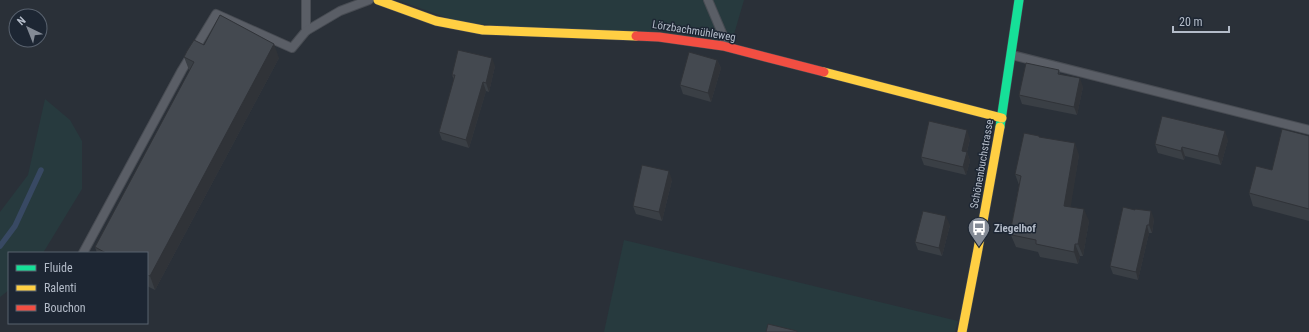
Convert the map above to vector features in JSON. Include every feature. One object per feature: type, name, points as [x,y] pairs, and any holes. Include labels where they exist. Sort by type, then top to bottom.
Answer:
[{"type":"street","name":"Lörzbachmühleweg","points":[[378,0],[436,21],[483,30],[659,37],[723,46],[1002,118]]},
{"type":"street","name":"Schönenbuchstrasse","points":[[962,332],[978,256],[1002,118],[1018,0]]},
{"type":"lane","points":[[306,0],[306,31]]},
{"type":"lane","points":[[84,252],[182,70],[216,14],[292,48],[306,31],[340,11],[369,0]]},
{"type":"lane","points":[[708,0],[725,40],[723,46]]},
{"type":"lane","points":[[1011,55],[1309,130]]},
{"type":"green space","points":[[397,0],[744,0],[730,48],[459,22]]},
{"type":"green space","points":[[45,99],[70,120],[82,141],[82,189],[44,252],[8,252],[8,291],[0,297],[0,212],[28,175]]},
{"type":"green space","points":[[624,240],[958,321],[955,332],[604,332]]},
{"type":"building","points":[[220,15],[274,44],[150,276],[148,275],[148,252],[104,252],[95,247],[194,62],[184,57],[187,51],[194,40],[204,45]]},
{"type":"building","points":[[458,50],[492,58],[486,83],[483,82],[466,140],[439,132],[455,75],[452,75]]},
{"type":"building","points":[[689,52],[717,60],[708,93],[680,85]]},
{"type":"building","points":[[1026,63],[1059,70],[1058,74],[1080,78],[1074,107],[1019,95]]},
{"type":"building","points":[[1162,116],[1225,131],[1218,156],[1182,147],[1181,151],[1155,144]]},
{"type":"building","points":[[929,121],[967,130],[962,151],[967,152],[963,167],[921,157]]},
{"type":"building","points":[[1282,129],[1309,136],[1309,209],[1249,193],[1256,166],[1272,170]]},
{"type":"building","points":[[1024,133],[1075,143],[1064,206],[1084,209],[1078,244],[1075,244],[1074,252],[1036,244],[1036,240],[1012,235],[1012,233],[1010,233],[1021,176],[1015,174]]},
{"type":"building","points":[[642,165],[669,171],[659,212],[633,206]]},
{"type":"building","points":[[1123,207],[1135,210],[1151,211],[1149,225],[1147,225],[1136,272],[1110,266]]},
{"type":"building","points":[[923,211],[946,216],[939,248],[915,242]]},
{"type":"building","points":[[768,324],[797,331],[797,332],[766,332]]},
{"type":"waterway","points":[[0,246],[15,226],[41,170]]},
{"type":"traffic: fast","points":[[1000,127],[1019,0]]},
{"type":"traffic: slow","points":[[378,0],[436,21],[483,30],[636,36]]},
{"type":"traffic: slow","points":[[824,72],[1002,118]]},
{"type":"traffic: slow","points":[[962,332],[1000,127]]},
{"type":"traffic: jam","points":[[636,36],[659,37],[723,46],[824,72]]},
{"type":"place","name":"Ziegelhof","points":[[979,248]]}]
